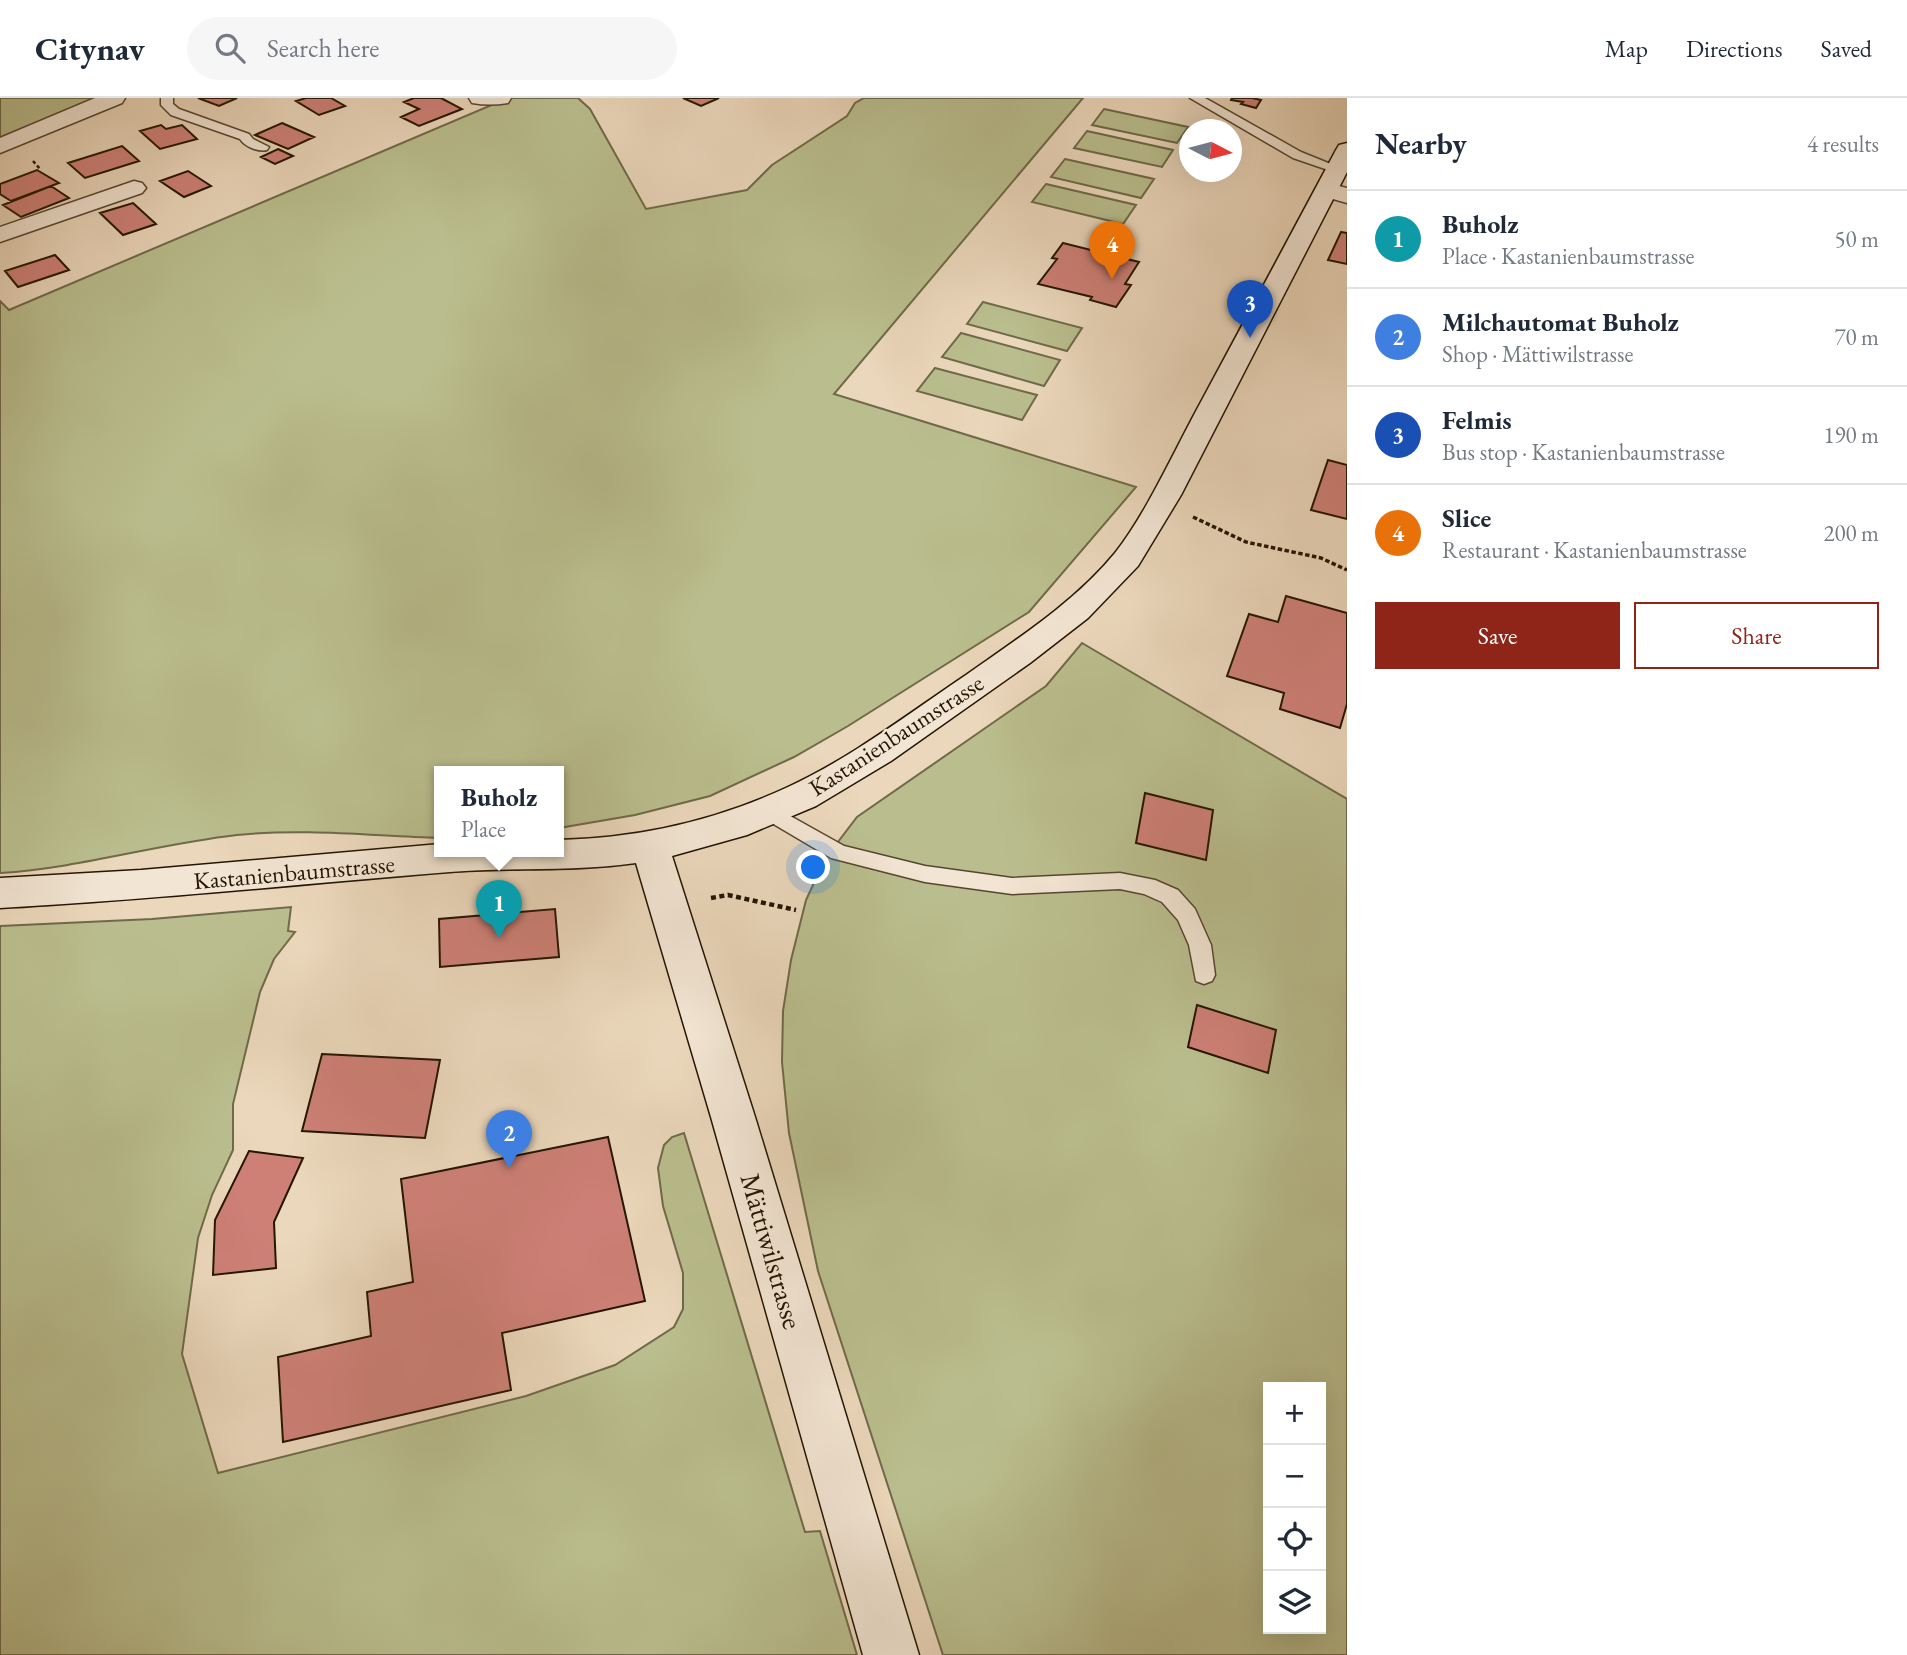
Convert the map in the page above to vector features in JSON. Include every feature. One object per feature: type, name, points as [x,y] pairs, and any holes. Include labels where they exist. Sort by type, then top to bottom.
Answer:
[{"type":"street","points":[[0,146],[114,98]]},
{"type":"street","points":[[480,98],[500,98]]},
{"type":"street","name":"Kastanienbaumstrasse","points":[[564,854],[606,853],[650,847],[734,825],[803,796],[878,752],[1076,610],[1127,559],[1166,495],[1339,176]]},
{"type":"street","points":[[0,235],[134,188]]},
{"type":"street","name":"Mättiwilstrasse","points":[[650,847],[737,1130],[891,1655]]},
{"type":"street","name":"Kastanienbaumstrasse","points":[[0,892],[141,885],[454,857]]},
{"type":"lane","points":[[167,98],[167,105],[175,113],[245,137],[248,142],[263,147]]},
{"type":"lane","points":[[1196,98],[1339,176]]},
{"type":"lane","points":[[767,811],[838,852],[925,874],[1012,886],[1120,881],[1148,886],[1170,896],[1187,915],[1200,945],[1204,975]]},
{"type":"path","points":[[1185,513],[1247,542],[1321,558],[1347,570]]},
{"type":"path","points":[[711,898],[728,895],[796,910]]},
{"type":"green space","points":[[0,98],[100,98],[0,141]]},
{"type":"green space","points":[[508,98],[578,98],[590,109],[646,209],[747,190],[772,165],[847,116],[855,103],[864,98],[1083,98],[834,394],[1136,487],[1029,612],[848,726],[794,757],[710,796],[635,815],[564,827],[564,766],[434,766],[434,838],[313,832],[237,835],[60,866],[0,873],[0,301],[9,310]]},
{"type":"green space","points":[[1104,109],[1179,125],[1179,140],[1177,143],[1092,125]]},
{"type":"green space","points":[[1087,131],[1173,150],[1162,167],[1074,148]]},
{"type":"green space","points":[[1065,159],[1154,179],[1141,198],[1051,177]]},
{"type":"green space","points":[[1046,184],[1136,205],[1123,224],[1032,202]]},
{"type":"green space","points":[[983,302],[1082,328],[1067,351],[967,324]]},
{"type":"green space","points":[[961,333],[1060,360],[1044,386],[942,357]]},
{"type":"green space","points":[[935,368],[1037,395],[1022,420],[917,391]]},
{"type":"green space","points":[[1082,643],[1347,799],[1347,1655],[943,1655],[818,1271],[789,1133],[782,1062],[783,1011],[791,960],[806,900],[825,859],[857,817],[1046,686]]},
{"type":"green space","points":[[291,907],[288,931],[295,932],[274,959],[260,992],[233,1104],[233,1150],[212,1195],[198,1238],[182,1354],[218,1473],[526,1396],[615,1365],[674,1327],[683,1309],[683,1273],[663,1206],[658,1168],[664,1145],[672,1137],[684,1133],[805,1532],[820,1531],[857,1655],[0,1655],[0,926],[152,919]]},
{"type":"building","points":[[198,98],[237,98],[219,106]]},
{"type":"building","points":[[306,98],[331,98],[345,106],[319,115],[296,101]]},
{"type":"building","points":[[414,98],[441,98],[462,109],[419,126],[401,117],[419,109],[404,102]]},
{"type":"building","points":[[683,98],[719,98],[701,106]]},
{"type":"building","points":[[1231,100],[1261,100],[1256,108]]},
{"type":"building","points":[[282,123],[314,137],[288,149],[255,135]]},
{"type":"building","points":[[161,125],[166,129],[182,125],[197,139],[160,149],[140,131]]},
{"type":"building","points":[[122,146],[139,161],[85,178],[68,163]]},
{"type":"building","points":[[278,149],[293,156],[275,164],[261,157]]},
{"type":"building","points":[[37,170],[59,183],[11,201],[0,194],[0,184]]},
{"type":"building","points":[[188,171],[211,186],[184,197],[160,181]]},
{"type":"building","points":[[51,186],[69,198],[21,217],[3,205]]},
{"type":"building","points":[[133,203],[156,224],[123,235],[100,213]]},
{"type":"building","points":[[1341,232],[1347,233],[1347,264],[1328,260]]},
{"type":"building","points":[[1063,243],[1139,262],[1125,284],[1131,285],[1116,307],[1090,300],[1092,297],[1038,284],[1057,259],[1052,258]]},
{"type":"building","points":[[55,255],[69,270],[18,287],[5,271]]},
{"type":"building","points":[[1328,460],[1347,465],[1347,519],[1311,510]]},
{"type":"building","points":[[1286,596],[1347,613],[1347,704],[1340,728],[1280,709],[1284,693],[1227,676],[1249,614],[1278,622]]},
{"type":"building","points":[[1145,793],[1213,810],[1206,860],[1136,843]]},
{"type":"building","points":[[555,909],[559,957],[440,967],[439,919]]},
{"type":"building","points":[[1197,1005],[1276,1030],[1268,1073],[1188,1047]]},
{"type":"building","points":[[322,1054],[440,1060],[425,1138],[302,1131]]},
{"type":"building","points":[[608,1137],[645,1301],[502,1333],[511,1390],[283,1442],[278,1357],[371,1336],[367,1292],[413,1282],[401,1179]]},
{"type":"building","points":[[249,1151],[303,1158],[274,1222],[276,1268],[213,1275],[215,1220]]},
{"type":"place","name":"Slice","points":[[1112,279]]},
{"type":"place","name":"Felmis","points":[[1250,338]]},
{"type":"place","name":"Buholz","points":[[499,938]]},
{"type":"place","name":"Milchautomat Buholz","points":[[509,1168]]}]
